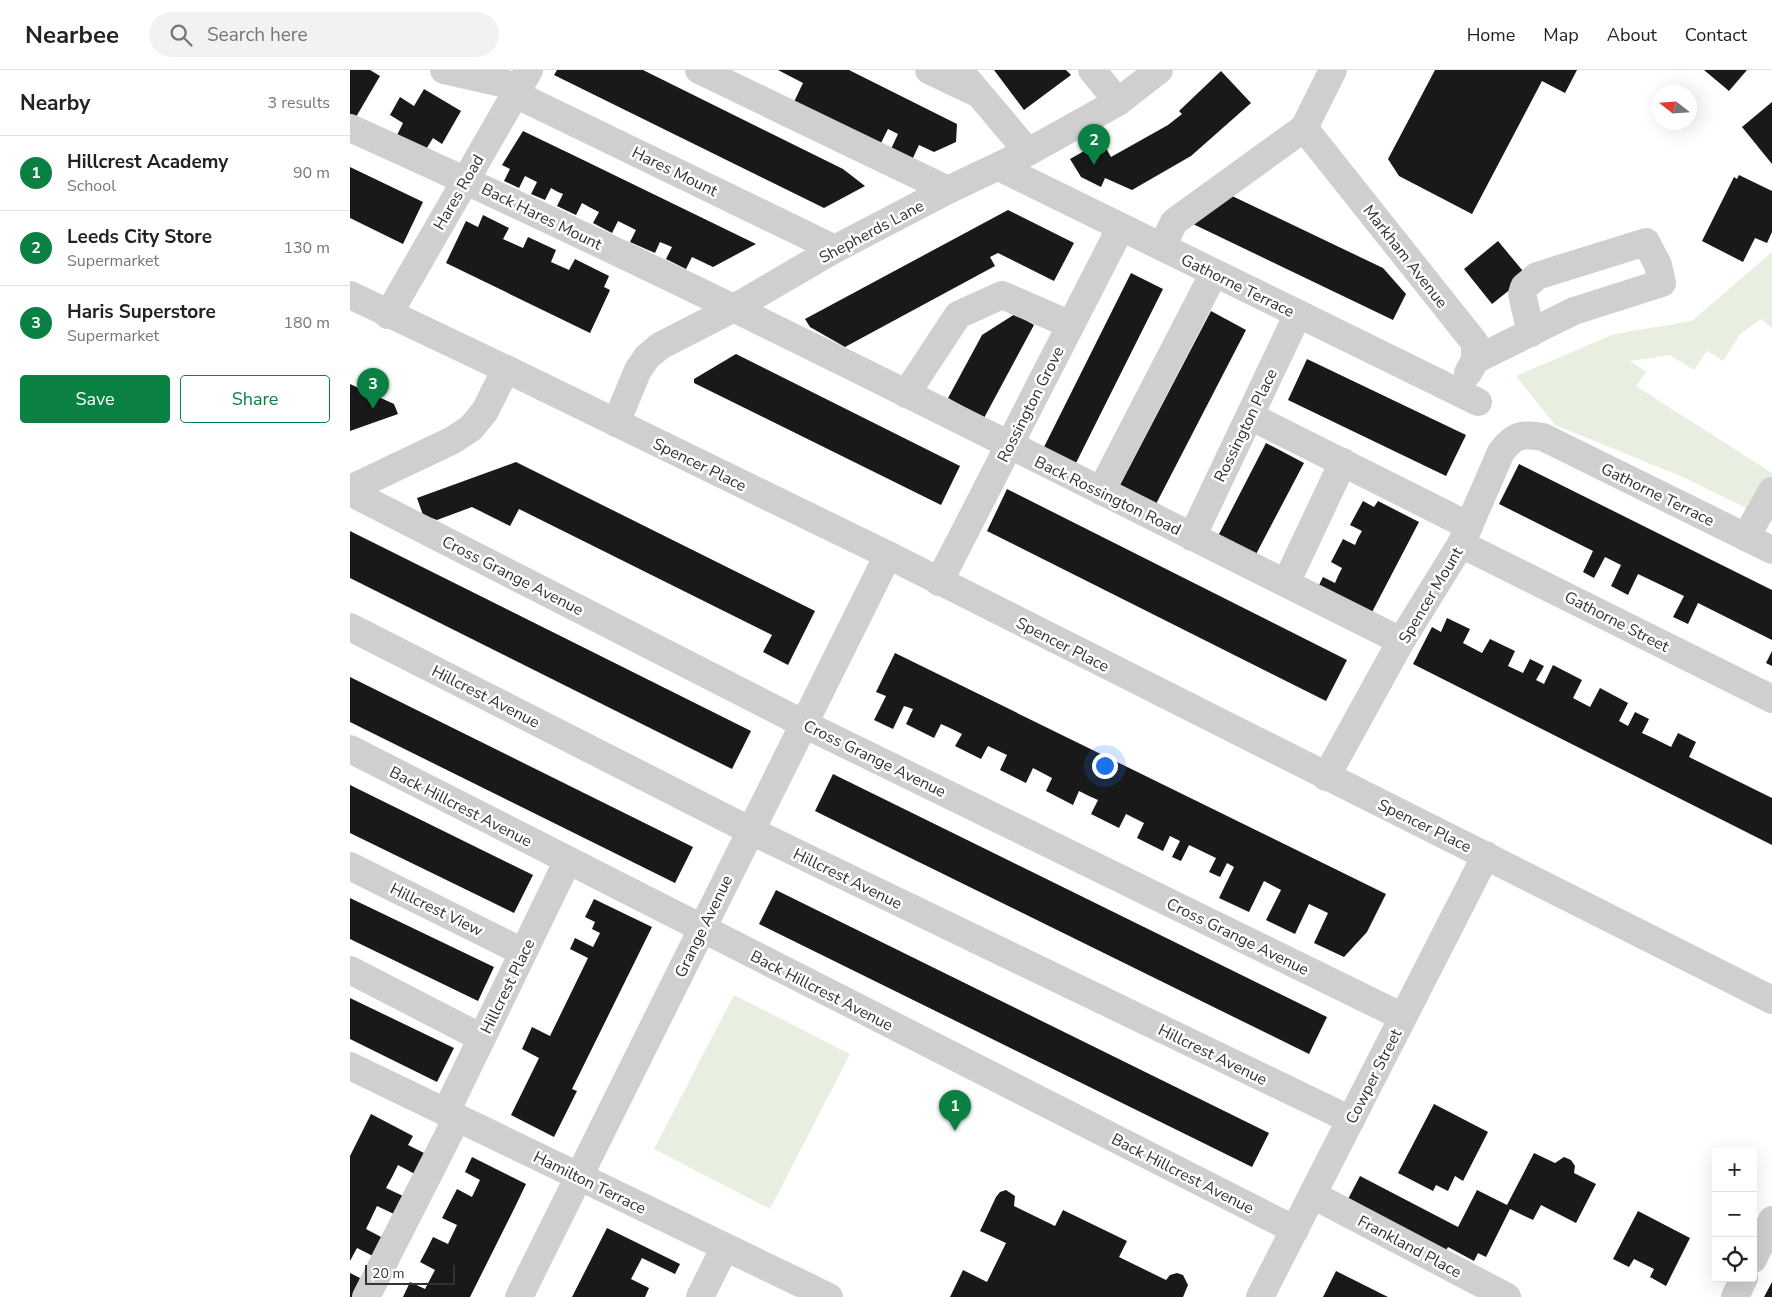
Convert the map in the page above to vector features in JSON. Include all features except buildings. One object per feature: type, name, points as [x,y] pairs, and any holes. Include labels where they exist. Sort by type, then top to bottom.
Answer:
[{"type":"street","name":"Hares Mount","points":[[444,70],[521,84],[835,249]]},
{"type":"street","points":[[700,70],[948,190]]},
{"type":"street","points":[[929,70],[980,95]]},
{"type":"street","points":[[960,70],[1028,152]]},
{"type":"street","points":[[1092,70],[1118,102]]},
{"type":"street","name":"Shepherds Lane","points":[[616,423],[638,370],[647,357],[660,346],[734,308],[835,249],[948,190],[1000,167],[1028,152],[1118,102],[1159,70]]},
{"type":"street","points":[[1162,247],[1174,222],[1304,128],[1333,70]]},
{"type":"street","name":"Hares Road","points":[[388,315],[521,84]]},
{"type":"street","name":"Back Hares Mount","points":[[350,128],[466,180],[734,308]]},
{"type":"street","name":"Markham Avenue","points":[[1304,128],[1475,344],[1475,360]]},
{"type":"street","name":"Gathorne Terrace","points":[[1000,167],[1468,397],[1475,360]]},
{"type":"street","name":"Rossington Grove","points":[[939,582],[1121,227]]},
{"type":"street","points":[[1475,360],[1531,333],[1574,311],[1662,283],[1658,266],[1646,242],[1537,276],[1524,287],[1522,294],[1531,333]]},
{"type":"street","points":[[1101,491],[1214,273]]},
{"type":"street","name":"Spencer Place","points":[[350,295],[888,555],[1326,777],[1486,854],[1772,1000]]},
{"type":"street","points":[[906,394],[958,315],[1002,295],[1071,325]]},
{"type":"street","name":"Back Rossington Road","points":[[734,308],[1401,641]]},
{"type":"street","name":"Rossington Place","points":[[1192,537],[1298,314]]},
{"type":"street","points":[[350,490],[453,440],[470,428],[485,411],[506,369]]},
{"type":"street","name":"Gathorne Street","points":[[1250,416],[1343,462],[1465,535],[1772,699]]},
{"type":"street","name":"Spencer Mount","points":[[1326,777],[1401,641],[1465,535],[1501,452],[1510,441],[1523,434],[1543,437]]},
{"type":"street","name":"Gathorne Terrace","points":[[1543,437],[1772,550]]},
{"type":"street","points":[[1286,584],[1343,462]]},
{"type":"street","name":"Cross Grange Avenue","points":[[350,490],[804,724],[1404,1017]]},
{"type":"street","points":[[1746,538],[1772,491]]},
{"type":"street","name":"Grange Avenue","points":[[519,1297],[888,555]]},
{"type":"street","name":"Hillcrest Avenue","points":[[350,627],[751,831],[1350,1120]]},
{"type":"street","name":"Back Hillcrest Avenue","points":[[350,749],[1295,1230]]},
{"type":"street","name":"Cowper Street","points":[[1260,1297],[1486,854]]},
{"type":"street","name":"Hillcrest Place","points":[[366,1297],[452,1115],[482,1038],[568,860]]},
{"type":"street","name":"Hillcrest View","points":[[350,866],[523,952]]},
{"type":"street","points":[[350,970],[482,1038]]},
{"type":"street","name":"Hamilton Terrace","points":[[350,1066],[829,1297]]},
{"type":"street","name":"Frankland Place","points":[[1313,1195],[1507,1297]]},
{"type":"street","points":[[1757,1251],[1772,1220]]},
{"type":"street","points":[[700,1297],[725,1247]]},
{"type":"street","points":[[1734,1297],[1742,1282]]},
{"type":"green space","points":[[1772,252],[1772,328],[1761,319],[1740,334],[1723,361],[1707,351],[1694,370],[1670,355],[1630,361],[1646,372],[1636,386],[1772,473],[1772,521],[1683,477],[1555,425],[1516,376],[1614,334],[1692,321]]},
{"type":"green space","points":[[734,995],[850,1054],[770,1209],[654,1149]]},
{"type":"place","name":"Leeds City Store","points":[[1094,165]]},
{"type":"place","name":"Haris Superstore","points":[[373,409]]},
{"type":"place","name":"Hillcrest Academy","points":[[955,1131]]}]
